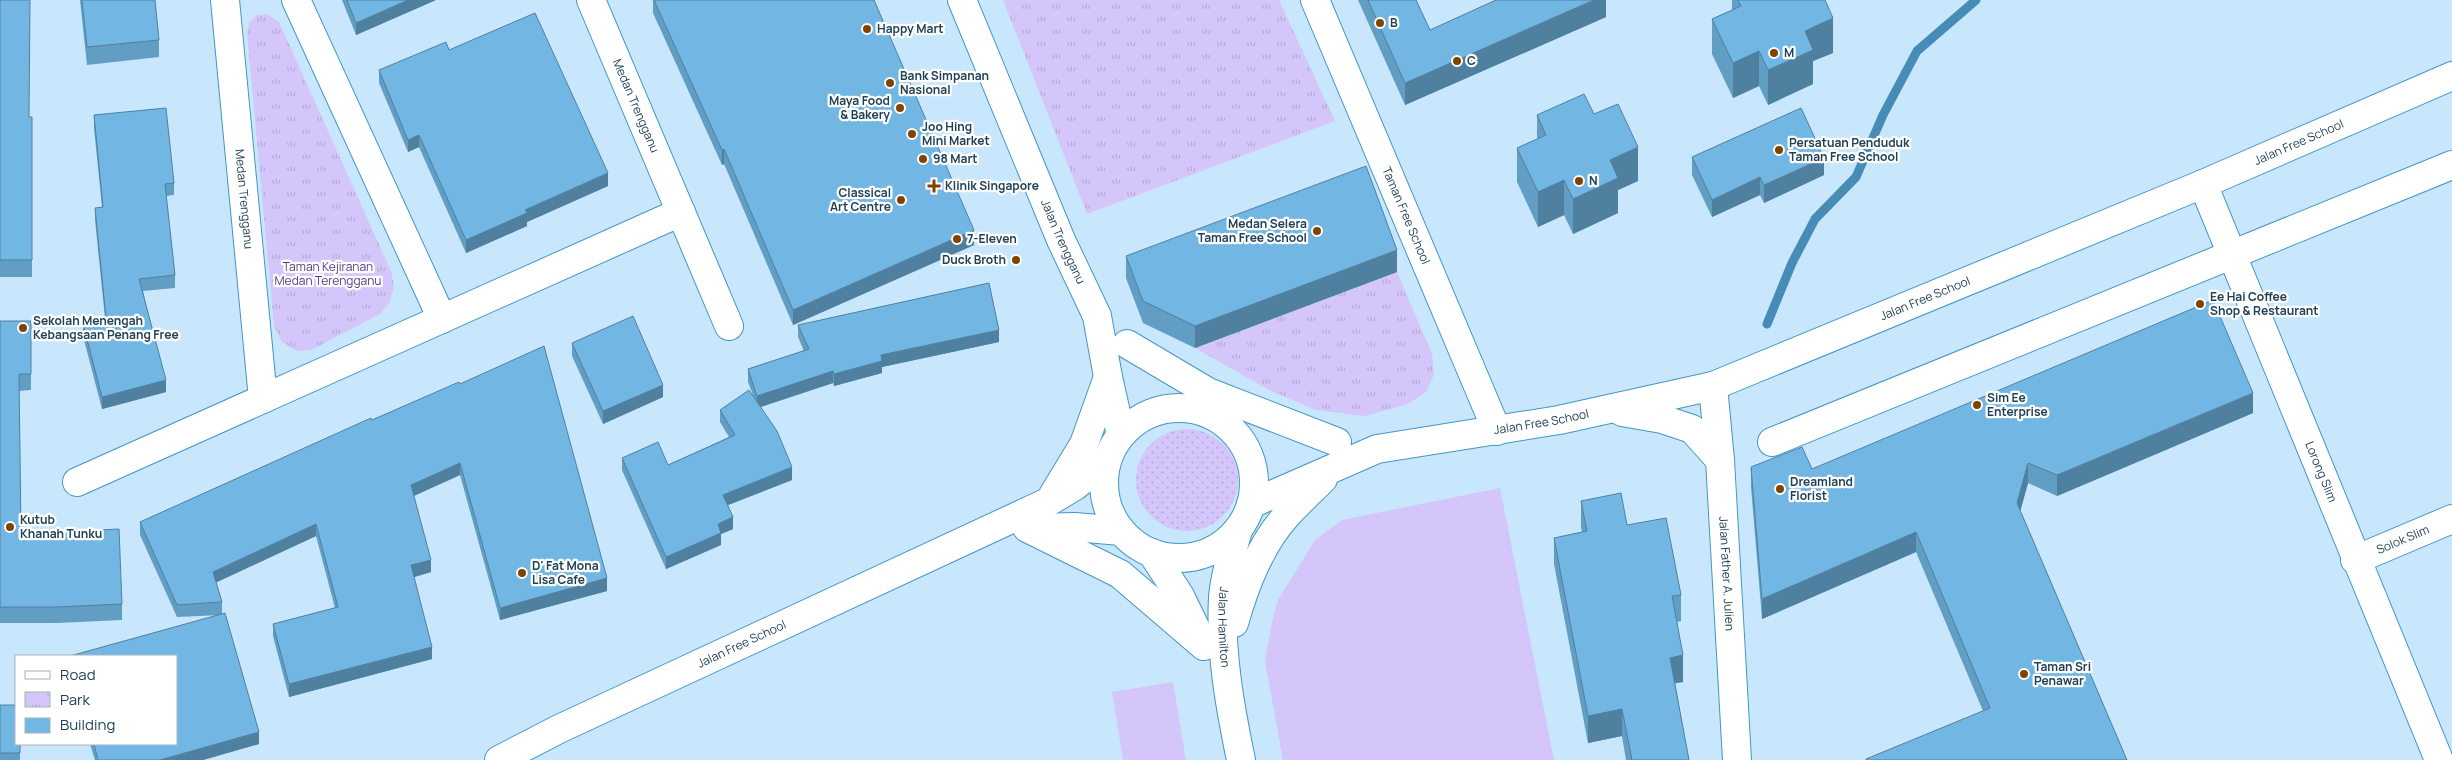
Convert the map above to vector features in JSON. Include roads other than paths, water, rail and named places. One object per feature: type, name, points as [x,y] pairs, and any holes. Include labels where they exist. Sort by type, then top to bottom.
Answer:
[{"type":"street","name":"Medan Trengganu","points":[[225,0],[263,399]]},
{"type":"street","points":[[296,0],[442,319]]},
{"type":"street","name":"Medan Trengganu","points":[[591,0],[729,326]]},
{"type":"street","name":"Taman Free School","points":[[1315,0],[1497,431]]},
{"type":"street","name":"Jalan Trengganu","points":[[969,7],[1061,240],[1097,316],[1121,435]]},
{"type":"street","name":"Jalan Free School","points":[[1230,428],[1337,454],[1497,431],[1610,410],[1713,386],[2203,184],[2452,76]]},
{"type":"street","points":[[1772,442],[1975,358],[2233,256],[2452,165]]},
{"type":"street","name":"Lorong Slim","points":[[2203,184],[2295,404],[2355,560],[2439,760]]},
{"type":"street","points":[[77,482],[681,212]]},
{"type":"street","name":"Jalan Trengganu","points":[[1097,316],[1127,344],[1184,408]]},
{"type":"street","points":[[1127,344],[1208,392],[1337,454]]},
{"type":"street","points":[[1050,501],[1084,444],[1108,377]]},
{"type":"street","name":"Jalan Father A. Julien","points":[[1713,386],[1720,460],[1737,760]]},
{"type":"street","points":[[1184,408],[1209,414],[1230,428],[1244,444],[1252,463],[1254,484],[1251,504],[1238,530],[1220,545],[1199,555],[1176,558],[1152,553],[1135,544],[1121,531],[1108,510],[1103,485],[1106,460],[1121,435],[1139,420],[1160,410],[1184,408]]},
{"type":"street","points":[[1610,410],[1662,419],[1692,429],[1720,460]]},
{"type":"street","points":[[1251,504],[1337,454]]},
{"type":"street","points":[[1027,528],[1120,574],[1214,650],[1262,552],[1286,516],[1337,454]]},
{"type":"street","name":"Jalan Free School","points":[[498,760],[559,729],[985,529],[1050,501],[1082,480],[1106,460]]},
{"type":"street","name":"Solok Slim","points":[[2355,560],[2452,519]]},
{"type":"street","name":"Jalan Free School","points":[[985,529],[1074,527],[1121,531]]},
{"type":"street","name":"Jalan Hamilton","points":[[1214,650],[1238,530]]},
{"type":"street","name":"Jalan Hamilton","points":[[1152,553],[1214,650],[1228,696],[1241,760]]},
{"type":"waterway","points":[[1767,324],[1792,263],[1815,219],[1856,177],[1883,115],[1917,51],[1976,0]]},
{"type":"place","name":"B","points":[[1380,23]]},
{"type":"place","name":"Happy Mart","points":[[867,29]]},
{"type":"place","name":"M","points":[[1774,53]]},
{"type":"place","name":"C","points":[[1457,61]]},
{"type":"place","name":"Bank Simpanan Nasional","points":[[890,83]]},
{"type":"place","name":"Maya Food & Bakery","points":[[900,108]]},
{"type":"place","name":"Joo Hing Mini Market","points":[[912,134]]},
{"type":"place","name":"Persatuan Penduduk Taman Free School","points":[[1779,150]]},
{"type":"place","name":"98 Mart","points":[[923,159]]},
{"type":"place","name":"N","points":[[1579,181]]},
{"type":"place","name":"Klinik Singapore","points":[[934,186]]},
{"type":"place","name":"Classical Art Centre","points":[[901,200]]},
{"type":"place","name":"Medan Selera Taman Free School","points":[[1317,231]]},
{"type":"place","name":"7-Eleven","points":[[957,239]]},
{"type":"place","name":"Duck Broth","points":[[1016,260]]},
{"type":"place","name":"Ee Hai Coffee Shop & Restaurant","points":[[2200,304]]},
{"type":"place","name":"Sekolah Menengah Kebangsaan Penang Free","points":[[23,328]]},
{"type":"place","name":"Sim Ee Enterprise","points":[[1977,405]]},
{"type":"place","name":"Dreamland Florist","points":[[1780,489]]},
{"type":"place","name":"Kutub Khanah Tunku","points":[[10,527]]},
{"type":"place","name":"D' Fat Mona Lisa Cafe","points":[[522,573]]},
{"type":"place","name":"Taman Sri Penawar","points":[[2024,674]]},
{"type":"park label","name":"Taman Kejiranan Medan Terengganu","points":[[328,274]]}]
